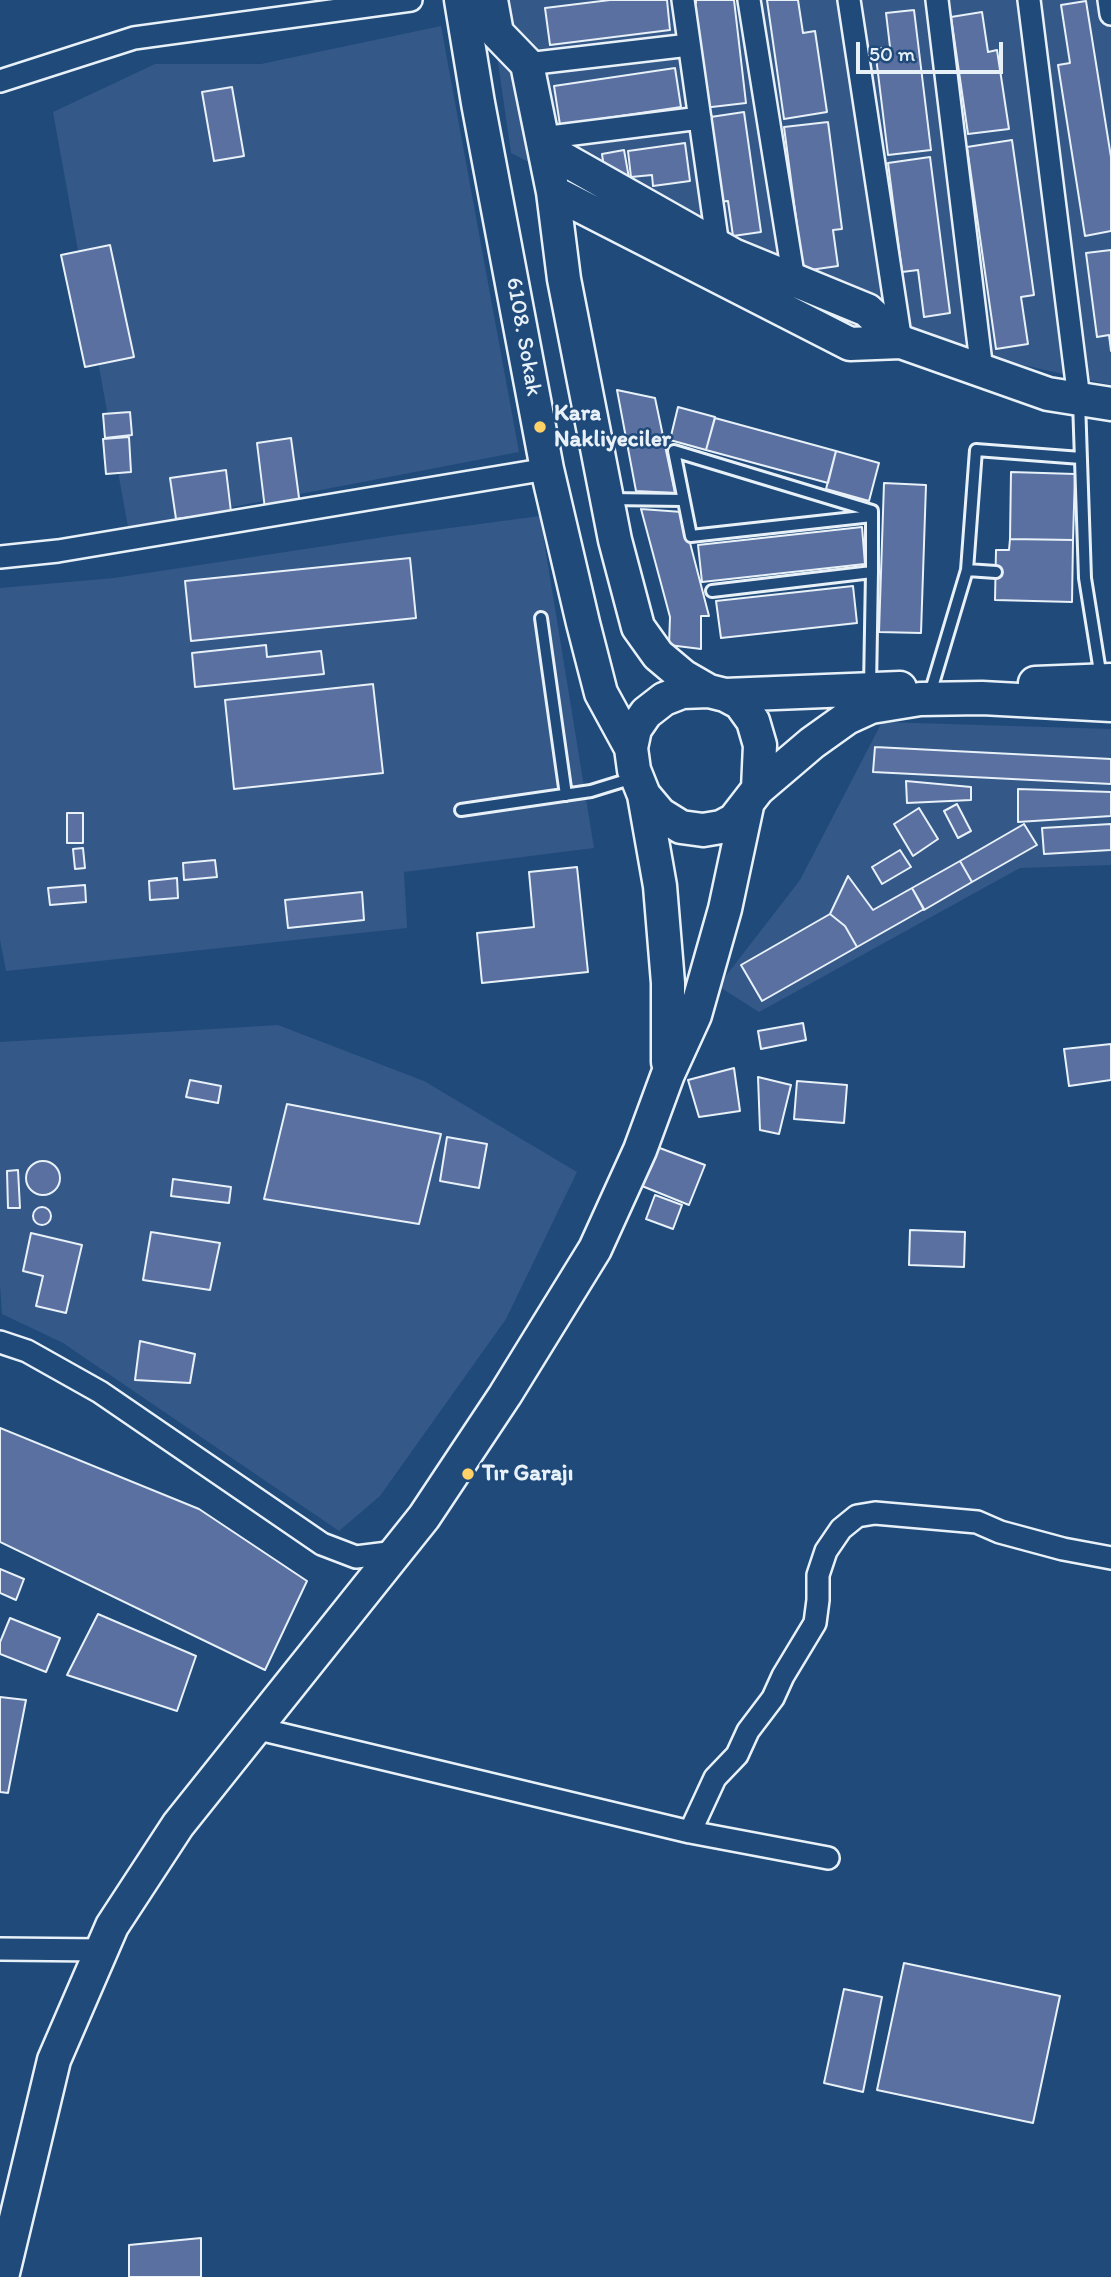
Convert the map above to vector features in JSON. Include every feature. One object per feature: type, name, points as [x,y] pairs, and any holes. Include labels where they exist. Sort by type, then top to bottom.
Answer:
[{"type":"main road","name":"6108. Sokak","points":[[461,0],[547,469],[601,693],[637,773]]},
{"type":"main road","points":[[2,2277],[6,2233],[54,2060],[112,1926],[178,1825],[424,1517],[595,1249],[640,1150],[668,1073],[695,1015],[753,797],[760,745],[753,721],[740,703],[683,676],[658,655],[638,627],[615,540],[564,279],[553,192],[527,64],[497,33],[491,0]]},
{"type":"main road","points":[[543,143],[718,246],[867,310],[901,342]]},
{"type":"main road","points":[[553,192],[850,344],[901,342],[1048,394],[1111,404]]},
{"type":"main road","points":[[668,1073],[668,984],[660,886],[637,773],[635,729],[646,713],[664,699],[682,692],[932,687],[1108,688]]},
{"type":"main road","points":[[637,773],[660,814],[681,827],[703,830],[721,827],[734,820],[753,797],[821,737],[847,718],[871,707],[920,699],[982,698],[1108,688]]},
{"type":"street","points":[[0,81],[134,38],[411,0]]},
{"type":"street","points":[[683,0],[718,246]]},
{"type":"street","points":[[749,0],[794,280]]},
{"type":"street","points":[[849,0],[901,342]]},
{"type":"street","points":[[937,0],[982,371]]},
{"type":"street","points":[[1029,0],[1079,399]]},
{"type":"street","points":[[1109,0],[1111,13]]},
{"type":"street","points":[[527,64],[690,45]]},
{"type":"street","points":[[543,143],[700,118]]},
{"type":"street","points":[[0,557],[58,551],[547,469]]},
{"type":"street","points":[[0,1342],[27,1351],[100,1392],[322,1544],[356,1557],[396,1552]]},
{"type":"street","points":[[690,1832],[715,1778],[737,1755],[748,1731],[773,1698],[815,1623],[818,1575],[826,1551],[841,1529],[857,1516],[875,1513],[977,1522],[1000,1532],[1063,1549],[1111,1558]]},
{"type":"street","points":[[255,1728],[690,1832],[828,1858]]},
{"type":"street","points":[[0,1949],[102,1950]]},
{"type":"lane","points":[[1079,399],[1085,578],[1108,688]]},
{"type":"lane","points":[[932,687],[967,570],[976,450],[1081,458]]},
{"type":"lane","points":[[870,689],[872,572],[872,516],[872,511],[674,451],[691,536],[872,516]]},
{"type":"lane","points":[[607,499],[683,500]]},
{"type":"lane","points":[[967,570],[996,572]]},
{"type":"lane","points":[[712,591],[872,572]]},
{"type":"lane","points":[[1072,577],[1085,578]]},
{"type":"lane","points":[[541,618],[566,795]]},
{"type":"lane","points":[[461,810],[591,791],[637,773]]},
{"type":"shaded area","points":[[489,0],[1111,0],[1111,385],[847,325],[511,153]]},
{"type":"shaded area","points":[[441,26],[519,452],[128,527],[53,112],[155,64],[261,64]]},
{"type":"shaded area","points":[[540,516],[594,848],[404,872],[407,928],[6,971],[0,940],[0,588],[114,578]]},
{"type":"shaded area","points":[[882,722],[1111,729],[1111,865],[1020,868],[759,1012],[718,986],[800,880]]},
{"type":"shaded area","points":[[278,1025],[424,1081],[577,1172],[506,1319],[380,1496],[339,1531],[63,1343],[2,1314],[0,1042]]},
{"type":"building","points":[[610,0],[667,0],[670,30],[550,45],[545,8]]},
{"type":"building","points":[[696,0],[734,0],[746,103],[703,108],[691,5],[696,3]]},
{"type":"building","points":[[767,0],[798,0],[803,33],[815,31],[827,112],[784,119]]},
{"type":"building","points":[[1086,1],[1111,157],[1111,231],[1085,236],[1058,65],[1070,63],[1061,5]]},
{"type":"building","points":[[914,10],[931,150],[888,155],[875,49],[890,47],[886,13]]},
{"type":"building","points":[[982,12],[988,52],[997,50],[1009,129],[968,134],[951,17]]},
{"type":"building","points":[[675,68],[681,107],[560,125],[554,86]]},
{"type":"building","points":[[232,87],[244,156],[214,161],[202,92]]},
{"type":"building","points":[[744,112],[761,232],[733,236],[728,201],[716,202],[704,118]]},
{"type":"building","points":[[828,122],[842,229],[833,230],[838,266],[803,271],[784,127]]},
{"type":"building","points":[[1012,140],[1034,295],[1021,297],[1028,344],[996,349],[967,147]]},
{"type":"building","points":[[685,143],[690,181],[653,186],[652,175],[631,177],[628,151]]},
{"type":"building","points":[[624,150],[629,178],[606,182],[602,154]]},
{"type":"building","points":[[930,157],[950,313],[924,317],[918,270],[902,272],[888,163]]},
{"type":"building","points":[[110,245],[134,357],[85,367],[61,255]]},
{"type":"building","points":[[1111,250],[1111,351],[1109,335],[1097,337],[1086,253]]},
{"type":"building","points":[[617,390],[655,398],[675,493],[636,491]]},
{"type":"building","points":[[678,407],[715,417],[706,450],[670,440]]},
{"type":"building","points":[[130,412],[132,435],[105,438],[103,414]]},
{"type":"building","points":[[715,418],[836,451],[828,483],[706,450]]},
{"type":"building","points":[[129,437],[131,472],[106,474],[103,439]]},
{"type":"building","points":[[291,438],[300,505],[265,509],[257,443]]},
{"type":"building","points":[[836,451],[879,463],[869,501],[826,489]]},
{"type":"building","points":[[226,470],[231,512],[176,519],[170,478]]},
{"type":"building","points":[[1011,472],[1075,474],[1073,540],[1010,539]]},
{"type":"building","points":[[884,483],[926,485],[921,633],[879,632]]},
{"type":"building","points":[[641,509],[682,512],[709,616],[701,616],[701,649],[669,645],[670,617]]},
{"type":"building","points":[[862,527],[865,564],[702,582],[698,545]]},
{"type":"building","points":[[1010,539],[1073,540],[1072,602],[995,600],[996,550],[1009,550]]},
{"type":"building","points":[[410,558],[416,618],[191,641],[185,581]]},
{"type":"building","points":[[853,586],[857,623],[721,638],[716,601]]},
{"type":"building","points":[[266,645],[267,657],[321,651],[324,674],[195,687],[192,653]]},
{"type":"building","points":[[373,684],[383,773],[234,789],[225,700]]},
{"type":"building","points":[[875,747],[1111,759],[1111,784],[873,772]]},
{"type":"building","points":[[906,781],[971,787],[971,800],[907,803]]},
{"type":"building","points":[[1018,789],[1111,792],[1111,816],[1018,822]]},
{"type":"building","points":[[957,804],[971,831],[958,838],[944,811]]},
{"type":"building","points":[[919,808],[938,839],[913,856],[894,824]]},
{"type":"building","points":[[67,813],[83,813],[83,843],[67,843]]},
{"type":"building","points":[[1024,824],[1037,845],[972,882],[960,861]]},
{"type":"building","points":[[1111,824],[1111,850],[1044,854],[1042,828]]},
{"type":"building","points":[[83,848],[85,868],[75,869],[73,849]]},
{"type":"building","points":[[900,850],[911,867],[882,884],[872,867]]},
{"type":"building","points":[[215,860],[217,877],[184,880],[183,863]]},
{"type":"building","points":[[960,861],[972,882],[924,910],[912,888]]},
{"type":"building","points":[[577,867],[588,972],[482,983],[477,933],[534,927],[529,872]]},
{"type":"building","points":[[848,876],[873,910],[912,888],[924,909],[857,947],[845,926],[830,914]]},
{"type":"building","points":[[177,878],[178,898],[150,900],[149,881]]},
{"type":"building","points":[[85,885],[86,902],[50,905],[48,888]]},
{"type":"building","points":[[362,892],[364,920],[288,928],[285,900]]},
{"type":"building","points":[[830,914],[845,926],[857,947],[762,1001],[741,965]]},
{"type":"building","points":[[803,1023],[806,1040],[761,1049],[758,1031]]},
{"type":"building","points":[[1111,1044],[1111,1080],[1069,1086],[1064,1049]]},
{"type":"building","points":[[734,1068],[740,1111],[699,1117],[688,1080]]},
{"type":"building","points":[[758,1077],[791,1085],[779,1134],[760,1130]]},
{"type":"building","points":[[190,1080],[221,1086],[218,1103],[186,1097]]},
{"type":"building","points":[[797,1081],[847,1085],[844,1123],[794,1119]]},
{"type":"building","points":[[287,1104],[441,1134],[419,1224],[264,1199]]},
{"type":"building","points":[[447,1137],[487,1144],[479,1188],[440,1181]]},
{"type":"building","points":[[657,1147],[705,1165],[689,1205],[642,1186]]},
{"type":"building","points":[[43,1161],[55,1166],[60,1178],[55,1190],[43,1195],[31,1190],[26,1178],[31,1166]]},
{"type":"building","points":[[18,1170],[20,1208],[8,1208],[7,1171]]},
{"type":"building","points":[[173,1179],[231,1187],[229,1203],[171,1196]]},
{"type":"building","points":[[655,1195],[682,1205],[673,1229],[646,1219]]},
{"type":"building","points":[[42,1207],[48,1210],[51,1216],[48,1222],[42,1225],[36,1222],[33,1216],[36,1210]]},
{"type":"building","points":[[910,1230],[965,1232],[964,1267],[909,1265]]},
{"type":"building","points":[[151,1232],[220,1243],[210,1290],[143,1280]]},
{"type":"building","points":[[31,1233],[82,1245],[66,1313],[36,1306],[43,1276],[23,1271]]},
{"type":"building","points":[[140,1341],[195,1354],[190,1383],[135,1380]]},
{"type":"building","points":[[0,1428],[199,1509],[307,1581],[265,1670],[0,1542]]},
{"type":"building","points":[[0,1569],[24,1579],[16,1600],[0,1593]]},
{"type":"building","points":[[98,1614],[196,1656],[177,1711],[67,1675]]},
{"type":"building","points":[[10,1618],[60,1638],[46,1672],[0,1654],[0,1642]]},
{"type":"building","points":[[0,1697],[26,1700],[8,1793],[0,1792]]},
{"type":"building","points":[[904,1963],[1060,1996],[1033,2123],[877,2090]]},
{"type":"building","points":[[844,1989],[882,1997],[863,2092],[824,2083]]},
{"type":"building","points":[[201,2238],[201,2277],[129,2277],[129,2245]]},
{"type":"place","name":"Kara Nakliyeciler","points":[[540,427]]},
{"type":"place","name":"Tır Garajı","points":[[468,1474]]}]
